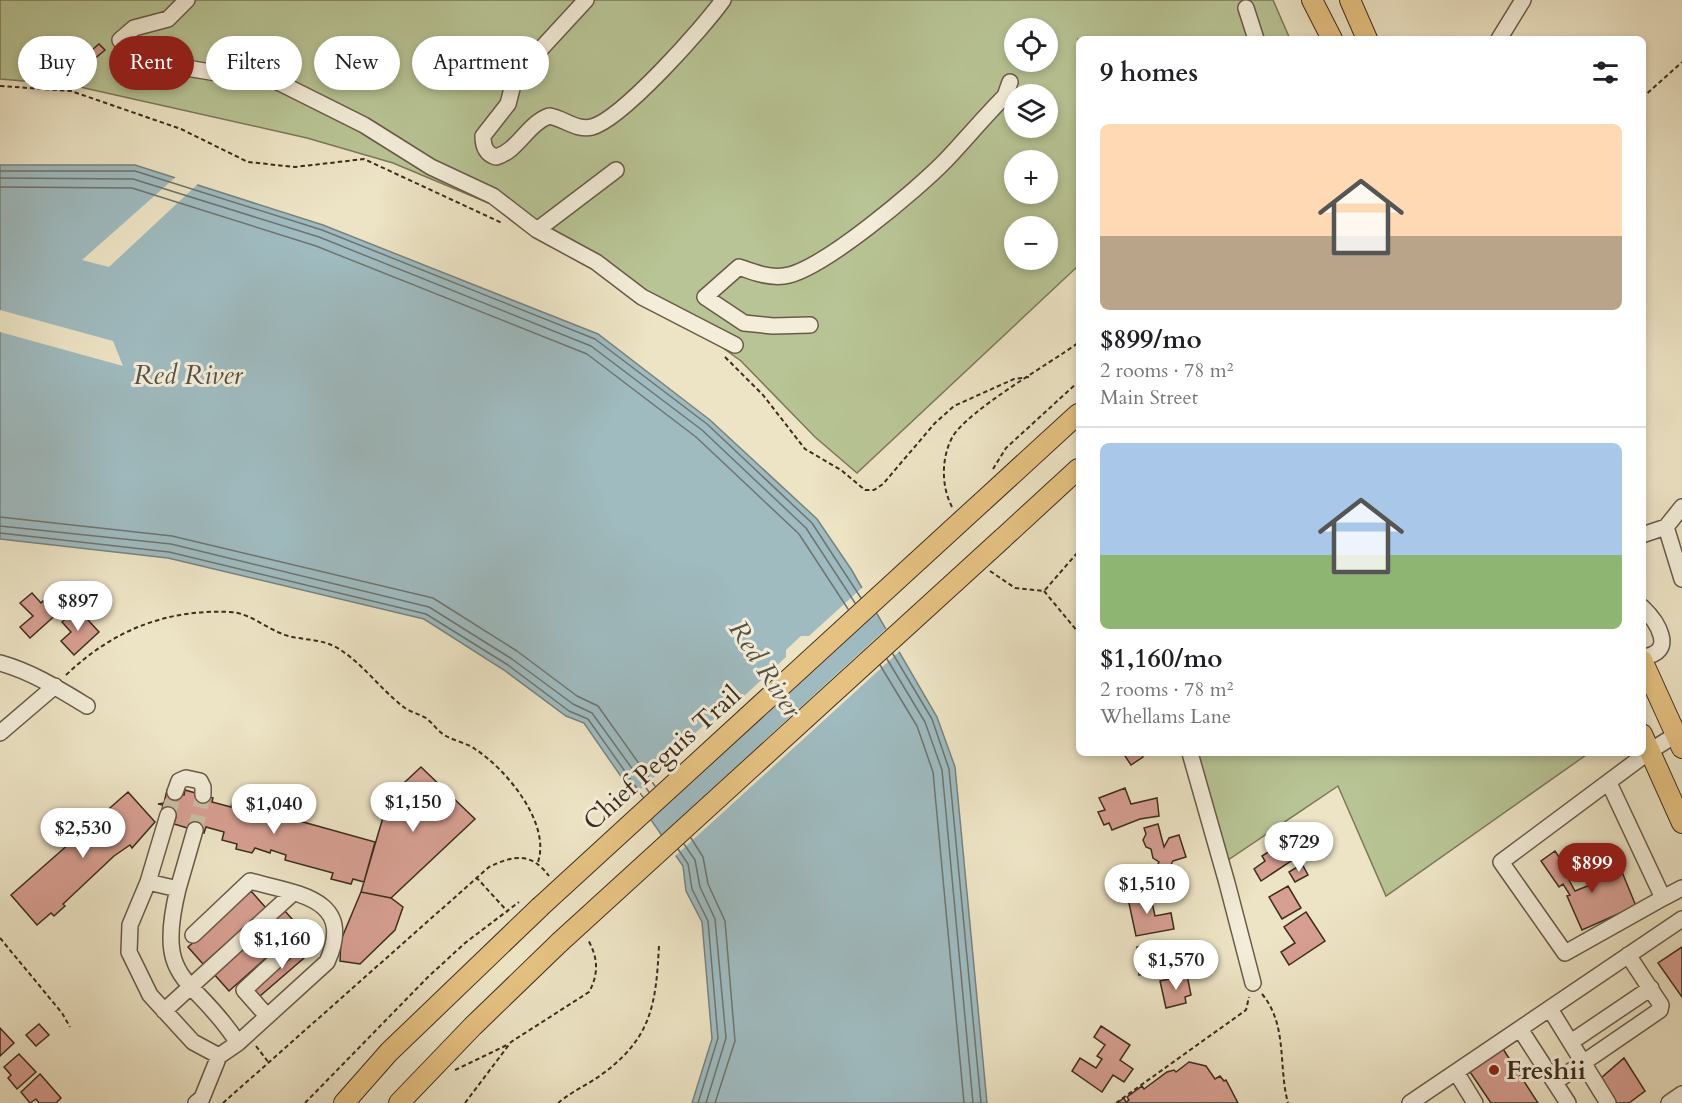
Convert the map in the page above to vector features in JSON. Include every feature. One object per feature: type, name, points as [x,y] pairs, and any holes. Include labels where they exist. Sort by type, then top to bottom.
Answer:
[{"type":"main road","points":[[1312,0],[1319,36]]},
{"type":"main road","points":[[1312,0],[1330,36]]},
{"type":"main road","points":[[1350,0],[1367,36]]},
{"type":"main road","name":"Chief Peguis Trail","points":[[344,1103],[531,903],[1076,416]]},
{"type":"main road","points":[[399,1103],[473,1026],[560,942],[1076,471]]},
{"type":"main road","points":[[1646,666],[1680,738]]},
{"type":"main road","points":[[1646,743],[1682,823]]},
{"type":"street","points":[[187,0],[168,19],[134,28],[120,40],[139,55],[169,65],[234,76],[254,70],[364,125],[431,167],[478,188],[537,230],[596,262],[642,297],[735,345]]},
{"type":"street","points":[[586,0],[515,78],[508,104],[483,136],[486,150],[491,155],[496,157],[507,152],[539,121],[549,116],[583,128],[598,125],[643,91],[723,0]]},
{"type":"street","points":[[1501,36],[1523,0]]},
{"type":"street","points":[[1246,8],[1255,36]]},
{"type":"street","points":[[810,325],[773,326],[744,323],[705,297],[739,267],[771,276],[792,274],[806,271],[841,247],[945,161],[1005,96],[1010,82]]},
{"type":"street","points":[[537,230],[616,170]]},
{"type":"street","points":[[1646,534],[1666,527],[1682,507]]},
{"type":"street","points":[[1666,527],[1682,579]]},
{"type":"street","points":[[1646,612],[1663,634],[1662,643],[1657,651],[1646,656]]},
{"type":"street","points":[[0,663],[55,686],[87,706]]},
{"type":"street","points":[[0,733],[55,686]]},
{"type":"street","points":[[1646,743],[1680,738]]},
{"type":"street","points":[[1191,756],[1227,883],[1252,983]]},
{"type":"street","points":[[1634,756],[1609,783],[1501,862],[1565,953],[1682,888]]},
{"type":"street","points":[[175,792],[179,781],[186,778],[200,782],[204,787],[203,795]]},
{"type":"street","points":[[1609,783],[1664,898]]},
{"type":"street","points":[[168,815],[148,882],[130,925],[129,952],[150,995],[193,1042],[219,1056]]},
{"type":"street","points":[[195,830],[178,889],[170,940],[173,963],[190,987],[226,1025],[238,1043]]},
{"type":"street","points":[[193,935],[250,881],[309,898],[327,908],[336,924],[335,944],[327,962],[238,1043],[219,1056],[202,1098],[196,1103]]},
{"type":"street","points":[[148,882],[178,889]]},
{"type":"street","points":[[165,1011],[293,893]]},
{"type":"street","points":[[1410,1103],[1682,919]]},
{"type":"street","points":[[267,1016],[244,990],[307,932]]},
{"type":"street","points":[[1555,1082],[1660,1010],[1661,1005],[1628,955]]},
{"type":"street","points":[[1571,1042],[1651,988]]},
{"type":"street","points":[[1550,1009],[1608,1103]]},
{"type":"street","points":[[1520,1029],[1568,1103]]},
{"type":"street","points":[[1456,1072],[1475,1103]]},
{"type":"street","points":[[1669,1103],[1682,1094]]},
{"type":"path","points":[[1646,94],[1682,62]]},
{"type":"path","points":[[0,86],[71,91],[181,129],[248,162],[295,167],[364,159],[507,226]]},
{"type":"path","points":[[949,501],[943,474],[953,437],[959,428],[987,405],[1076,344]]},
{"type":"path","points":[[720,354],[736,366],[763,395],[805,449],[841,470],[865,490],[874,490],[883,484],[935,423],[954,406],[1014,379],[1029,377]]},
{"type":"path","points":[[989,474],[1006,448],[1076,384]]},
{"type":"path","points":[[1044,591],[1076,554]]},
{"type":"path","points":[[985,567],[1015,588],[1044,591],[1076,630]]},
{"type":"path","points":[[55,686],[88,654],[138,624],[190,613],[232,612],[252,618],[282,634],[330,644],[374,677],[405,708],[426,718],[445,736],[475,748],[521,793],[535,822],[541,853],[538,862]]},
{"type":"path","points":[[223,1103],[489,867],[511,858],[531,859],[538,862],[547,874]]},
{"type":"path","points":[[476,878],[508,912]]},
{"type":"path","points":[[305,1103],[428,977],[465,943],[508,912],[531,903]]},
{"type":"path","points":[[0,938],[62,1012],[70,1027]]},
{"type":"path","points":[[558,1103],[600,1076],[631,1050],[652,1009],[659,945]]},
{"type":"path","points":[[451,1072],[511,1042],[589,992],[595,982],[597,967],[594,949]]},
{"type":"path","points":[[1116,1103],[1246,1010],[1252,983]]},
{"type":"path","points":[[1252,983],[1269,1002],[1282,1042],[1282,1081],[1288,1103]]},
{"type":"path","points":[[465,1103],[511,1042]]},
{"type":"path","points":[[230,1103],[231,1096]]},
{"type":"green space","points":[[0,0],[1273,0],[1289,36],[1076,36],[1076,268],[857,473],[815,437],[741,361],[701,332],[638,297],[491,204],[393,163],[307,138],[93,90],[97,90],[97,36],[18,36],[18,81],[0,79]]},
{"type":"green space","points":[[1199,756],[1585,756],[1386,896],[1338,786],[1225,862]]},
{"type":"water","name":"Red River","points":[[0,165],[135,165],[323,225],[598,334],[710,420],[817,519],[851,569],[937,717],[955,767],[987,1103],[692,1103],[712,1039],[702,922],[686,891],[683,866],[584,723],[566,716],[504,670],[424,619],[168,558],[0,539]]},
{"type":"pier","points":[[178,175],[200,182],[109,267],[82,260]]},
{"type":"pier","points":[[0,310],[113,341],[123,366],[0,332]]},
{"type":"pier","points":[[864,586],[879,611],[649,822],[632,797],[690,744],[691,737],[706,723],[714,724],[786,657],[786,650],[801,636],[809,636]]},
{"type":"pier","points":[[888,627],[901,650],[673,858],[659,837]]},
{"type":"building","points":[[99,44],[105,50],[97,57]]},
{"type":"building","points":[[32,593],[41,603],[43,601],[46,605],[50,601],[60,611],[30,638],[20,627],[33,616],[20,603]]},
{"type":"building","points":[[77,608],[99,632],[74,655],[61,641],[71,632],[62,622]]},
{"type":"building","points":[[1125,756],[1142,756],[1143,757],[1131,765]]},
{"type":"building","points":[[421,767],[475,819],[391,898],[361,892],[389,797]]},
{"type":"building","points":[[1125,788],[1131,804],[1157,798],[1159,816],[1140,819],[1112,830],[1109,823],[1104,825],[1098,812],[1105,810],[1099,798]]},
{"type":"building","points":[[167,790],[184,795],[185,790],[213,798],[212,802],[231,807],[233,799],[249,804],[249,807],[375,842],[364,882],[353,879],[351,884],[331,879],[333,873],[285,860],[286,855],[271,850],[270,853],[255,848],[252,853],[236,849],[237,844],[222,840],[224,832],[206,827],[204,833],[174,824],[176,817],[161,813],[163,805],[158,804],[164,803]]},
{"type":"building","points":[[128,792],[155,822],[132,848],[130,845],[114,856],[63,904],[65,906],[54,916],[51,913],[37,925],[11,895]]},
{"type":"building","points":[[1158,824],[1164,847],[1169,838],[1179,835],[1186,857],[1173,861],[1167,872],[1157,866],[1159,862],[1153,858],[1151,849],[1146,847],[1143,840],[1146,834],[1144,828]]},
{"type":"building","points":[[1292,837],[1303,853],[1261,881],[1254,869],[1265,861],[1262,856]]},
{"type":"building","points":[[1555,851],[1572,877],[1569,880],[1575,891],[1622,872],[1636,906],[1582,930],[1567,896],[1570,895],[1563,884],[1559,887],[1541,861]]},
{"type":"building","points":[[1302,864],[1308,875],[1295,882],[1289,872]]},
{"type":"building","points":[[1288,886],[1301,908],[1282,919],[1269,897]]},
{"type":"building","points":[[1149,889],[1155,916],[1171,913],[1174,929],[1136,936],[1127,894]]},
{"type":"building","points":[[251,891],[266,908],[203,964],[188,947]]},
{"type":"building","points":[[361,892],[391,898],[403,907],[395,930],[360,964],[340,961],[341,940]]},
{"type":"building","points":[[284,910],[300,928],[229,991],[213,973]]},
{"type":"building","points":[[1306,912],[1325,941],[1289,965],[1281,952],[1295,943],[1284,927]]},
{"type":"building","points":[[1153,943],[1156,959],[1171,956],[1174,970],[1139,975],[1137,947]]},
{"type":"building","points":[[303,945],[311,952],[260,996],[253,989]]},
{"type":"building","points":[[1682,947],[1682,997],[1658,963]]},
{"type":"building","points":[[1187,975],[1191,995],[1185,997],[1186,1003],[1166,1008],[1160,981]]},
{"type":"building","points":[[39,1024],[49,1035],[36,1046],[26,1035]]},
{"type":"building","points":[[1101,1026],[1130,1045],[1120,1060],[1133,1069],[1124,1082],[1113,1075],[1102,1092],[1072,1071],[1080,1058],[1096,1068],[1102,1059],[1097,1056],[1105,1045],[1094,1037]]},
{"type":"building","points":[[0,1028],[14,1043],[0,1056]]},
{"type":"building","points":[[1503,1049],[1538,1103],[1491,1103],[1470,1072]]},
{"type":"building","points":[[19,1054],[36,1072],[17,1089],[8,1078],[11,1075],[4,1067]]},
{"type":"building","points":[[1624,1058],[1645,1091],[1629,1103],[1616,1103],[1600,1079]]},
{"type":"building","points":[[1189,1062],[1206,1066],[1215,1079],[1220,1076],[1224,1081],[1226,1080],[1238,1103],[1117,1103],[1124,1098],[1126,1102],[1129,1100],[1127,1097],[1142,1086],[1144,1089],[1167,1072],[1174,1070],[1176,1072]]},
{"type":"building","points":[[40,1074],[61,1098],[56,1103],[39,1103],[36,1099],[30,1103],[21,1092]]},
{"type":"tunnel","points":[[168,815],[175,792]]},
{"type":"tunnel","points":[[195,830],[203,795]]},
{"type":"place","name":"Freshii","points":[[1494,1070]]}]
